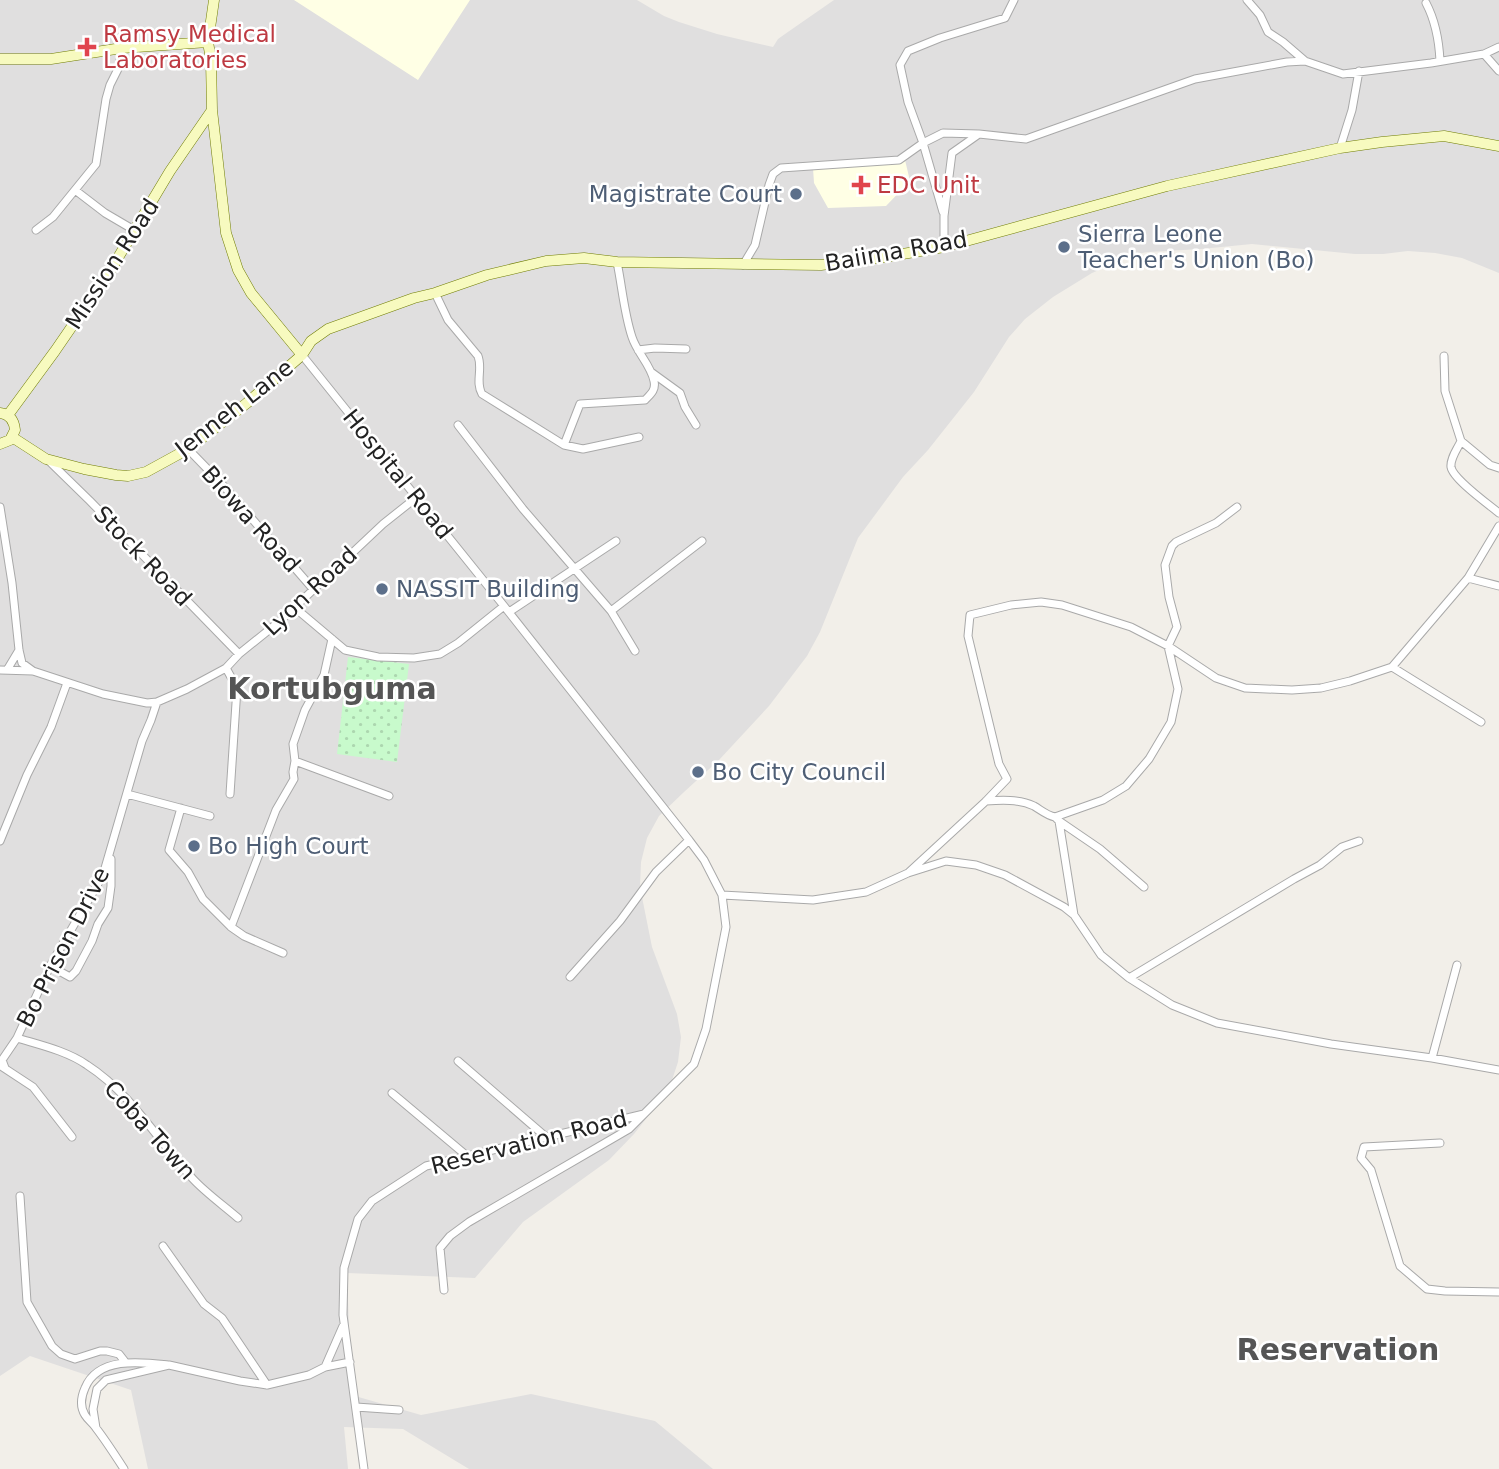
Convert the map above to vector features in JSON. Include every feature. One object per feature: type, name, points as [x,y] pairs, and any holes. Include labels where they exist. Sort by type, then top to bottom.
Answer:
[{"type":"street","name":"Hospital Road","points":[[214,0],[208,42],[212,110],[226,233],[238,270],[251,293],[689,840],[704,860],[722,895]]},
{"type":"street","points":[[944,216],[908,102],[900,65],[908,51],[1005,18],[1014,0]]},
{"type":"street","points":[[1247,0],[1260,15],[1268,32],[1305,61],[1343,74],[1484,54],[1499,47]]},
{"type":"street","points":[[1426,3],[1434,17],[1440,61]]},
{"type":"street","points":[[0,59],[51,59],[122,48],[208,42]]},
{"type":"street","points":[[36,230],[53,217],[96,164],[106,99],[119,66],[122,48]]},
{"type":"street","points":[[1484,54],[1499,71]]},
{"type":"street","points":[[743,265],[755,245],[773,174],[782,168],[899,160],[943,133],[1026,139],[1195,79],[1305,61]]},
{"type":"street","points":[[1340,148],[1360,71]]},
{"type":"street","name":"Mission Road","points":[[2,413],[55,351],[110,271],[170,172],[212,110]]},
{"type":"street","points":[[943,247],[952,153],[979,134]]},
{"type":"street","name":"Baiima Road","points":[[302,355],[311,341],[328,329],[487,275],[546,261],[584,258],[743,265],[821,265],[943,247],[1167,187],[1340,148],[1444,136],[1499,146]]},
{"type":"street","points":[[75,190],[105,213],[134,230]]},
{"type":"street","points":[[564,445],[580,404],[645,400],[653,393],[655,384],[651,372],[632,337],[617,261]]},
{"type":"street","points":[[435,293],[448,320],[478,356],[481,363],[478,388],[482,394],[564,445],[583,449],[639,437]]},
{"type":"street","points":[[638,351],[655,348],[686,349]]},
{"type":"street","name":"Jenneh Lane","points":[[46,458],[116,475],[128,476],[146,472],[188,449],[302,355]]},
{"type":"street","points":[[1444,356],[1445,391],[1461,441],[1490,465],[1499,468]]},
{"type":"street","points":[[651,372],[680,393],[696,425]]},
{"type":"street","points":[[0,445],[12,437],[15,430],[14,424],[2,413]]},
{"type":"street","points":[[458,425],[523,509],[611,611],[635,651]]},
{"type":"street","points":[[12,437],[46,458]]},
{"type":"street","points":[[1461,441],[1451,467],[1456,476],[1499,513]]},
{"type":"street","name":"Biowa Road","points":[[188,449],[313,589]]},
{"type":"street","name":"Stock Road","points":[[46,458],[239,654]]},
{"type":"street","name":"Lyon Road","points":[[157,702],[226,668],[383,524],[417,497]]},
{"type":"street","points":[[0,507],[22,663],[33,671],[103,694],[147,703],[157,702]]},
{"type":"street","points":[[1057,819],[1103,800],[1126,786],[1149,759],[1171,722],[1178,689],[1168,646],[1177,627],[1165,565],[1176,542],[1216,523],[1237,507]]},
{"type":"street","points":[[908,873],[1007,779],[999,764],[968,636],[970,615],[1011,605],[1041,602],[1062,605],[1130,627],[1168,646],[1216,678],[1245,688],[1321,688],[1392,667],[1468,578],[1499,526]]},
{"type":"street","points":[[294,607],[345,650],[378,657],[414,658],[440,654],[506,609],[616,541]]},
{"type":"street","points":[[611,611],[702,541]]},
{"type":"street","points":[[1468,578],[1499,586]]},
{"type":"street","points":[[231,927],[276,810],[294,779],[293,744],[305,710],[324,675],[332,639]]},
{"type":"street","points":[[3,670],[19,650]]},
{"type":"street","points":[[1392,667],[1481,722]]},
{"type":"street","points":[[226,668],[237,688],[230,794]]},
{"type":"street","points":[[3,670],[33,671]]},
{"type":"street","points":[[0,841],[27,775],[51,727],[67,683]]},
{"type":"street","name":"Bo Prison Drive","points":[[2,1067],[2,1060],[17,1038],[50,966],[103,874],[142,741],[157,702]]},
{"type":"street","points":[[295,761],[389,796]]},
{"type":"street","points":[[127,794],[210,816]]},
{"type":"street","points":[[986,800],[1008,800],[1031,805],[1057,819],[1100,849],[1144,887]]},
{"type":"street","points":[[181,808],[169,850],[188,872],[204,899],[231,927],[244,936],[283,953]]},
{"type":"street","points":[[1057,819],[1074,915]]},
{"type":"street","points":[[570,977],[620,921],[656,872],[689,840]]},
{"type":"street","points":[[1129,978],[1320,865],[1342,848],[1359,841]]},
{"type":"street","points":[[50,966],[70,977],[92,941],[108,908],[111,848]]},
{"type":"street","points":[[722,895],[813,900],[866,892],[908,873],[946,861],[976,865],[1005,875],[1064,907],[1074,915],[1101,955],[1129,978],[1172,1005],[1217,1023],[1499,1070]]},
{"type":"street","name":"Reservation Road","points":[[364,1469],[344,1324],[344,1268],[358,1219],[372,1201],[426,1166],[644,1114],[694,1064],[706,1030],[726,927],[722,895]]},
{"type":"street","points":[[1432,1058],[1457,965]]},
{"type":"street","name":"Coba Town","points":[[17,1038],[63,1053],[86,1064],[105,1079],[134,1106],[194,1180],[238,1218]]},
{"type":"street","points":[[458,1062],[546,1137]]},
{"type":"street","points":[[2,1067],[33,1087],[72,1137]]},
{"type":"street","points":[[392,1093],[467,1156]]},
{"type":"street","points":[[444,1290],[440,1248],[450,1236],[469,1222],[629,1129],[644,1114]]},
{"type":"street","points":[[1440,1143],[1364,1147],[1361,1158],[1371,1170],[1400,1266],[1427,1289],[1499,1292]]},
{"type":"street","points":[[20,1196],[27,1302],[52,1346],[61,1354],[75,1360],[107,1351],[119,1354],[126,1363]]},
{"type":"street","points":[[163,1246],[204,1304],[222,1318],[267,1384]]},
{"type":"street","points":[[325,1367],[344,1324]]},
{"type":"street","points":[[124,1469],[85,1415],[83,1407],[82,1397],[87,1384],[96,1374],[108,1367],[141,1362],[267,1384],[309,1376],[325,1367],[350,1362]]},
{"type":"street","points":[[96,1428],[93,1409],[97,1389],[106,1380],[169,1365]]},
{"type":"street","points":[[356,1407],[399,1410]]},
{"type":"shaded area","points":[[0,0],[637,0],[679,22],[773,47],[778,39],[834,0],[1499,0],[1499,273],[1462,258],[1408,251],[1355,254],[1252,244],[1148,252],[1136,254],[1092,273],[1053,297],[1025,319],[1009,337],[974,392],[903,477],[858,538],[820,632],[807,656],[769,706],[719,760],[659,816],[647,838],[641,862],[640,887],[652,947],[677,1014],[681,1037],[678,1062],[664,1096],[609,1160],[523,1222],[475,1278],[347,1273],[355,1396],[421,1415],[531,1394],[655,1421],[713,1469],[469,1469],[403,1429],[344,1427],[348,1469],[148,1469],[131,1390],[30,1356],[0,1376]]},
{"type":"shaded area","points":[[294,0],[470,0],[418,80]]},
{"type":"shaded area","name":"EDC Unit","points":[[905,160],[910,181],[886,206],[828,208],[814,183],[813,168]]},
{"type":"green space","points":[[348,657],[409,664],[397,762],[337,754]]},
{"type":"place","name":"Ramsy Medical Laboratories","points":[[87,47]]},
{"type":"place","name":"EDC Unit","points":[[861,185]]},
{"type":"place","name":"Magistrate Court","points":[[796,194]]},
{"type":"place","name":"Sierra Leone Teacher's Union (Bo)","points":[[1064,247]]},
{"type":"place","name":"NASSIT Building","points":[[382,589]]},
{"type":"place","name":"Bo City Council","points":[[698,772]]},
{"type":"place","name":"Bo High Court","points":[[194,846]]},
{"type":"district","name":"Kortubguma","points":[[332,688]]},
{"type":"district","name":"Reservation","points":[[1338,1349]]}]
